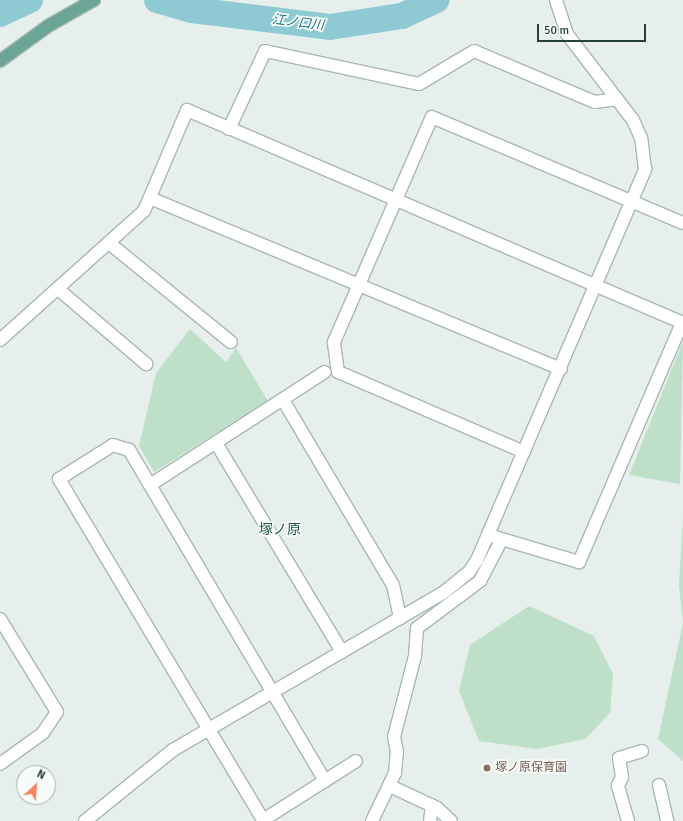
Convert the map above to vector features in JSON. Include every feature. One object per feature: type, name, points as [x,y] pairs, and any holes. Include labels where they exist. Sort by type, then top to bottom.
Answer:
[{"type":"main road","points":[[0,61],[48,26],[94,0]]},
{"type":"street","points":[[85,821],[173,750],[400,618],[465,576],[477,560],[642,182],[645,155],[632,120],[566,34],[556,0]]},
{"type":"street","points":[[229,128],[265,51],[419,84],[474,51],[595,102],[617,99]]},
{"type":"street","points":[[0,340],[144,212],[187,110],[682,323],[579,562],[488,534]]},
{"type":"street","points":[[524,452],[338,372],[334,342],[432,117],[683,223]]},
{"type":"street","points":[[150,198],[561,369]]},
{"type":"street","points":[[109,243],[231,342]]},
{"type":"street","points":[[58,289],[146,364]]},
{"type":"street","points":[[150,485],[325,372]]},
{"type":"street","points":[[283,400],[394,585],[400,618]]},
{"type":"street","points":[[216,443],[342,652]]},
{"type":"street","points":[[326,781],[129,450],[113,445],[59,479],[263,820],[326,781],[356,761]]},
{"type":"street","points":[[372,821],[390,786],[397,765],[394,737],[415,656],[417,628],[480,581],[502,539]]},
{"type":"street","points":[[0,764],[43,733],[58,712],[1,621]]},
{"type":"street","points":[[628,821],[618,785],[622,778],[619,758],[642,751]]},
{"type":"street","points":[[659,785],[667,821]]},
{"type":"street","points":[[390,786],[432,805],[451,821]]},
{"type":"street","points":[[430,821],[432,805]]},
{"type":"green space","points":[[190,329],[226,362],[236,348],[268,401],[154,472],[139,446],[156,373]]},
{"type":"green space","points":[[683,341],[680,484],[629,475]]},
{"type":"green space","points":[[683,518],[683,623],[679,585]]},
{"type":"green space","points":[[529,606],[594,636],[613,674],[610,713],[585,739],[537,749],[479,741],[459,691],[470,645]]},
{"type":"green space","points":[[683,623],[683,761],[658,739]]},
{"type":"waterway","name":"江ノ口川","points":[[0,14],[30,0]]},
{"type":"waterway","name":"江ノ口川","points":[[157,0],[192,10],[330,27],[402,16],[437,0]]},
{"type":"place","name":"塚ノ原保育園","points":[[487,768]]},
{"type":"district","name":"塚ノ原","points":[[280,530]]}]
